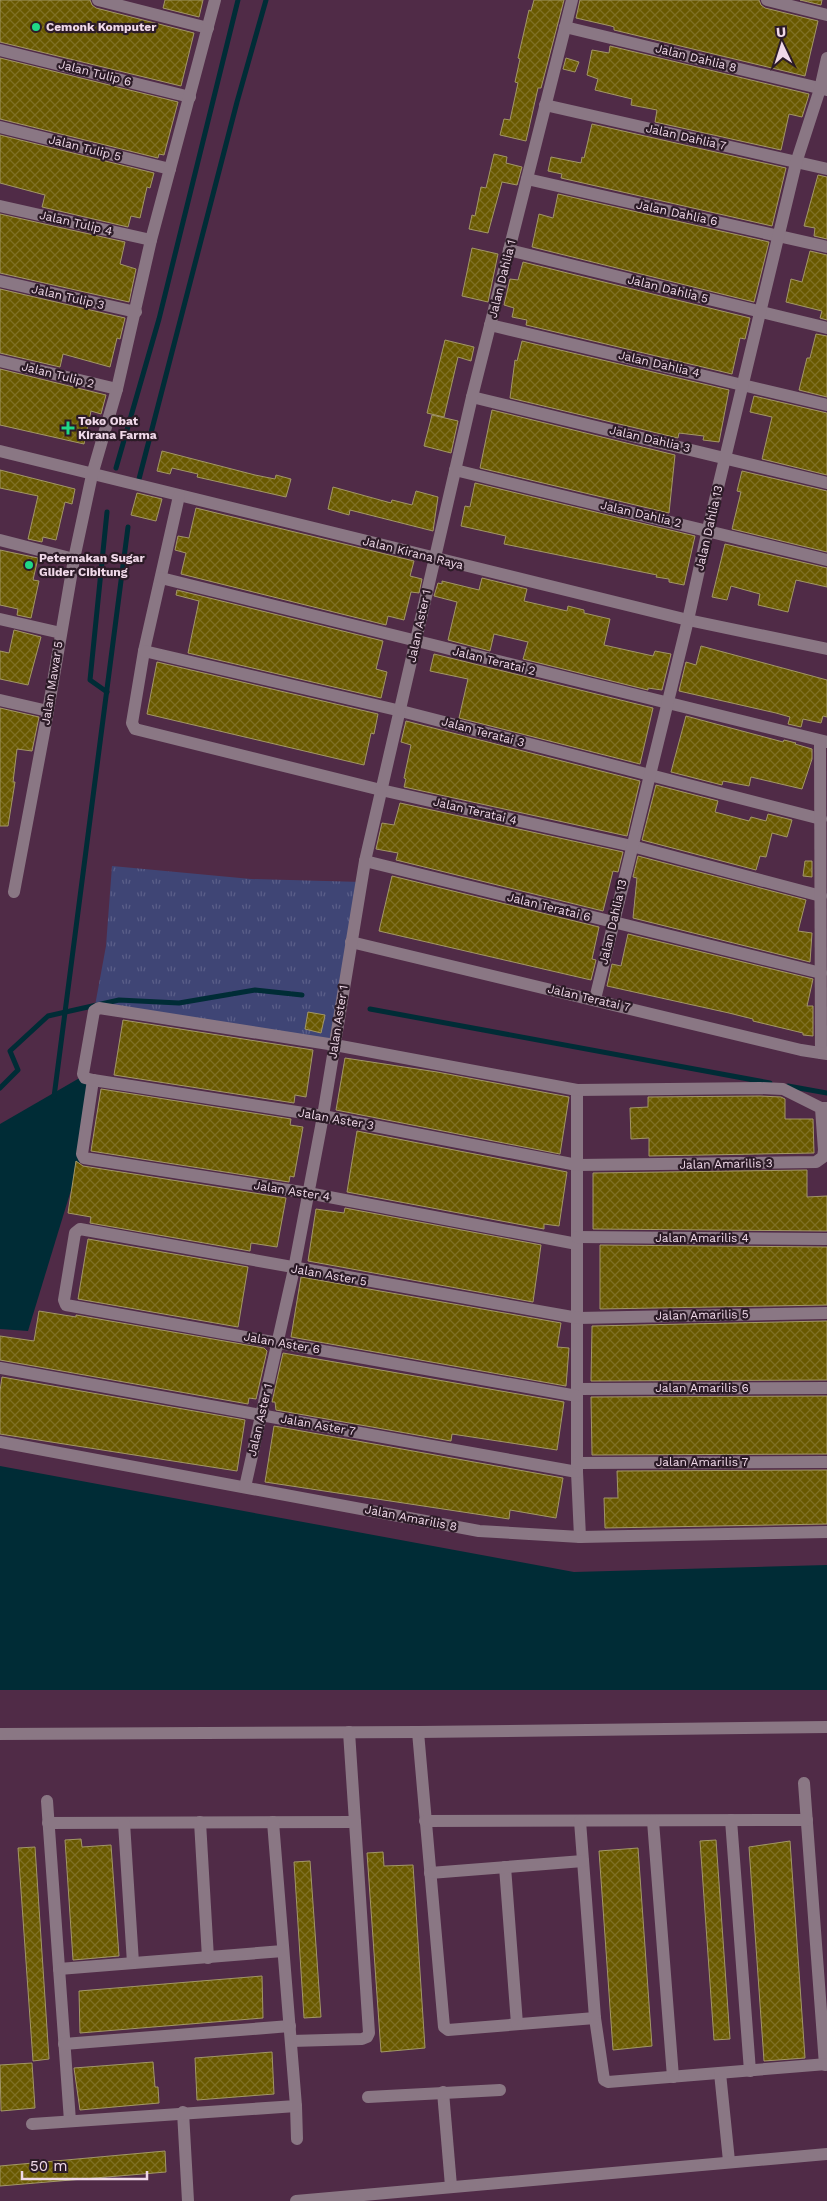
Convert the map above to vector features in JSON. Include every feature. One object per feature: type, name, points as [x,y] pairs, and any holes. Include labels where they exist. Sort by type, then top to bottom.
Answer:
[{"type":"street","points":[[98,0],[208,28]]},
{"type":"street","name":"Jalan Mawar 5","points":[[14,892],[74,559],[92,475],[117,390],[170,168],[215,0]]},
{"type":"street","name":"Jalan Dahlia 1","points":[[434,558],[472,397],[572,0]]},
{"type":"street","points":[[767,0],[827,15]]},
{"type":"street","name":"Jalan Dahlia 8","points":[[566,27],[823,89]]},
{"type":"street","name":"Jalan Tulip 6","points":[[0,50],[190,97]]},
{"type":"street","name":"Jalan Dahlia 13","points":[[595,1000],[648,776],[688,620],[796,162],[823,89],[827,58]]},
{"type":"street","name":"Jalan Dahlia 7","points":[[545,105],[827,169]]},
{"type":"street","name":"Jalan Tulip 5","points":[[0,127],[170,168]]},
{"type":"street","name":"Jalan Dahlia 6","points":[[527,179],[827,247]]},
{"type":"street","name":"Jalan Tulip 4","points":[[0,206],[152,240]]},
{"type":"street","name":"Jalan Dahlia 5","points":[[509,250],[827,328]]},
{"type":"street","name":"Jalan Tulip 3","points":[[0,281],[136,312]]},
{"type":"street","name":"Jalan Dahlia 4","points":[[490,325],[827,404]]},
{"type":"street","name":"Jalan Tulip 2","points":[[0,361],[117,390]]},
{"type":"street","name":"Jalan Dahlia 3","points":[[472,397],[827,483]]},
{"type":"street","name":"Jalan Kirana Raya","points":[[0,451],[688,620],[827,650]]},
{"type":"street","name":"Jalan Dahlia 2","points":[[455,470],[827,560]]},
{"type":"street","points":[[144,651],[179,496]]},
{"type":"street","points":[[0,540],[74,559]]},
{"type":"street","name":"Jalan Aster 1","points":[[245,1487],[294,1269],[323,1116],[365,861],[401,711],[434,558]]},
{"type":"street","name":"Jalan Teratai 2","points":[[161,578],[824,742]]},
{"type":"street","points":[[0,619],[61,633]]},
{"type":"street","name":"Jalan Teratai 3","points":[[144,651],[401,711],[820,819]]},
{"type":"street","name":"Jalan Teratai 4","points":[[144,651],[132,723],[135,729],[381,790],[632,846],[821,896]]},
{"type":"street","points":[[0,700],[48,711]]},
{"type":"street","points":[[824,742],[820,819],[821,973],[824,1053]]},
{"type":"street","name":"Jalan Teratai 6","points":[[365,861],[821,973]]},
{"type":"street","name":"Jalan Teratai 7","points":[[351,942],[824,1053]]},
{"type":"street","points":[[93,1080],[85,1078],[83,1074],[94,1011],[99,1008],[334,1045],[577,1090],[783,1089],[824,1108]]},
{"type":"street","name":"Jalan Aster 3","points":[[93,1080],[323,1116],[577,1165]]},
{"type":"street","name":"Jalan Aster 4","points":[[93,1080],[82,1154],[84,1158],[308,1193],[577,1241]]},
{"type":"street","points":[[577,1090],[577,1467],[580,1536]]},
{"type":"street","name":"Jalan Amarilis 3","points":[[577,1165],[816,1162],[823,1156],[824,1150],[824,1108]]},
{"type":"street","name":"Jalan Aster 5","points":[[80,1229],[294,1269],[578,1318]]},
{"type":"street","name":"Jalan Aster 6","points":[[80,1229],[75,1233],[64,1300],[66,1305],[577,1393]]},
{"type":"street","name":"Jalan Amarilis 4","points":[[577,1241],[827,1239]]},
{"type":"street","name":"Jalan Amarilis 5","points":[[578,1318],[827,1313]]},
{"type":"street","name":"Jalan Aster 7","points":[[0,1368],[577,1467]]},
{"type":"street","name":"Jalan Amarilis 6","points":[[577,1393],[827,1388]]},
{"type":"street","name":"Jalan Amarilis 8","points":[[0,1442],[479,1531],[580,1536],[827,1532]]},
{"type":"street","name":"Jalan Amarilis 7","points":[[577,1467],[827,1462]]},
{"type":"street","points":[[0,1734],[418,1732],[827,1726]]},
{"type":"street","points":[[291,2041],[362,2039],[367,2037],[369,2033],[349,1732]]},
{"type":"street","points":[[418,1732],[444,2027],[448,2030],[595,2018]]},
{"type":"street","points":[[580,1820],[595,2018],[604,2080],[608,2082],[826,2064],[804,1783]]},
{"type":"street","points":[[47,1801],[70,2121]]},
{"type":"street","points":[[731,1820],[750,2071]]},
{"type":"street","points":[[425,1821],[807,1820]]},
{"type":"street","points":[[653,1821],[673,2076]]},
{"type":"street","points":[[200,1822],[208,1958]]},
{"type":"street","points":[[273,1822],[290,2026],[297,2139]]},
{"type":"street","points":[[48,1823],[355,1822]]},
{"type":"street","points":[[124,1823],[133,1963]]},
{"type":"street","points":[[430,1873],[583,1861]]},
{"type":"street","points":[[505,1867],[517,2024]]},
{"type":"street","points":[[59,1969],[284,1951]]},
{"type":"street","points":[[64,2044],[290,2026]]},
{"type":"street","points":[[720,2073],[729,2161]]},
{"type":"street","points":[[368,2097],[500,2090]]},
{"type":"street","points":[[443,2092],[451,2186]]},
{"type":"street","points":[[32,2124],[184,2112],[296,2106]]},
{"type":"street","points":[[184,2112],[188,2201]]},
{"type":"street","points":[[296,2201],[729,2161],[827,2154]]},
{"type":"green space","points":[[112,866],[251,879],[362,882],[335,1045],[94,1011],[106,946]]},
{"type":"shaded area","points":[[83,1076],[93,1080],[82,1154],[28,1331],[0,1329],[0,1124]]},
{"type":"shaded area","points":[[0,1466],[574,1572],[827,1565],[827,1690],[0,1690]]},
{"type":"building","points":[[0,0],[90,0],[96,8],[194,33],[181,86],[0,42]]},
{"type":"building","points":[[165,0],[203,0],[199,17],[163,8]]},
{"type":"building","points":[[534,0],[564,0],[541,88],[538,88],[526,141],[500,135],[504,119],[510,120],[518,83],[515,82],[520,59],[518,58],[529,10],[531,11]]},
{"type":"building","points":[[580,0],[759,0],[765,8],[818,21],[805,76],[614,30],[614,27],[611,26],[576,18]]},
{"type":"building","points":[[800,0],[822,0],[821,5]]},
{"type":"building","points":[[610,46],[809,94],[808,98],[802,117],[789,114],[781,150],[655,122],[657,110],[631,105],[632,99],[595,90],[598,79],[587,75],[592,50],[609,53]]},
{"type":"building","points":[[0,58],[178,102],[164,155],[159,154],[158,158],[0,119]]},
{"type":"building","points":[[566,58],[579,62],[575,72],[563,69]]},
{"type":"building","points":[[592,124],[786,168],[772,226],[561,178],[562,174],[548,171],[551,157],[581,163],[582,157],[584,158]]},
{"type":"building","points":[[0,135],[154,173],[150,188],[147,187],[140,218],[131,216],[128,227],[42,207],[45,195],[0,183]]},
{"type":"building","points":[[494,154],[507,157],[506,163],[522,167],[517,185],[502,182],[488,233],[469,229],[472,215],[475,216],[481,187],[486,188]]},
{"type":"building","points":[[818,175],[827,177],[827,239],[814,236],[815,228],[804,226]]},
{"type":"building","points":[[558,194],[769,242],[754,302],[532,247],[539,214],[553,218]]},
{"type":"building","points":[[0,214],[125,242],[120,264],[136,269],[129,302],[0,273]]},
{"type":"building","points":[[472,248],[498,254],[488,302],[462,296]]},
{"type":"building","points":[[810,251],[827,255],[827,320],[820,318],[822,311],[786,302],[791,279],[802,282]]},
{"type":"building","points":[[523,262],[750,318],[745,339],[740,338],[732,374],[526,325],[527,320],[512,317],[514,308],[504,305],[510,279],[518,280]]},
{"type":"building","points":[[0,289],[125,318],[120,339],[117,338],[110,367],[63,354],[60,367],[0,353]]},
{"type":"building","points":[[816,334],[827,336],[827,397],[799,390],[807,358],[810,358]]},
{"type":"building","points":[[445,340],[474,347],[471,361],[458,357],[444,417],[427,413]]},
{"type":"building","points":[[522,341],[729,390],[719,442],[703,440],[704,436],[679,433],[678,438],[510,398],[515,360],[517,361]]},
{"type":"building","points":[[0,369],[106,395],[101,414],[91,411],[84,444],[0,425]]},
{"type":"building","points":[[754,396],[827,413],[827,475],[762,459],[772,417],[750,412]]},
{"type":"building","points":[[492,410],[675,455],[669,513],[480,468]]},
{"type":"building","points":[[432,415],[458,421],[451,453],[424,446]]},
{"type":"building","points":[[162,451],[255,475],[275,479],[276,475],[291,479],[286,497],[197,477],[198,474],[172,468],[170,474],[157,471]]},
{"type":"building","points":[[0,470],[75,489],[72,504],[65,502],[56,540],[43,537],[42,542],[28,539],[38,496],[0,488]]},
{"type":"building","points":[[742,471],[827,491],[827,552],[732,529],[741,492],[737,491]]},
{"type":"building","points":[[475,483],[695,536],[684,585],[669,582],[669,579],[656,577],[657,575],[504,544],[506,536],[461,526],[465,506],[470,507]]},
{"type":"building","points":[[333,487],[391,503],[392,500],[412,505],[416,491],[438,497],[433,531],[350,510],[349,515],[328,509]]},
{"type":"building","points":[[137,493],[162,499],[156,521],[131,515]]},
{"type":"building","points":[[196,508],[414,561],[410,576],[422,579],[419,593],[411,592],[404,620],[388,616],[386,625],[181,574],[186,553],[175,550],[178,536],[189,538]]},
{"type":"building","points":[[725,544],[827,568],[827,587],[796,580],[788,612],[758,605],[760,594],[731,586],[727,600],[712,597]]},
{"type":"building","points":[[0,550],[38,558],[33,580],[39,581],[31,618],[17,615],[18,609],[0,605]]},
{"type":"building","points":[[482,578],[527,589],[524,601],[567,611],[568,606],[584,610],[584,613],[610,619],[604,645],[653,656],[655,651],[671,654],[662,690],[648,688],[648,690],[523,659],[528,642],[494,634],[490,651],[448,640],[457,602],[434,596],[438,583],[442,584],[442,581],[479,590]]},
{"type":"building","points":[[177,590],[383,641],[376,669],[387,672],[381,698],[188,653],[199,601],[176,595]]},
{"type":"building","points":[[14,630],[41,637],[28,685],[0,679],[0,651],[9,653]]},
{"type":"building","points":[[701,646],[827,680],[827,717],[823,716],[821,723],[803,719],[801,727],[788,724],[790,717],[679,691],[686,662],[696,665]]},
{"type":"building","points":[[434,654],[653,708],[640,764],[459,718],[468,679],[430,671]]},
{"type":"building","points":[[157,662],[378,714],[374,734],[371,733],[364,765],[147,714]]},
{"type":"building","points":[[0,708],[39,717],[32,751],[17,749],[13,782],[15,782],[8,826],[0,826]]},
{"type":"building","points":[[686,716],[783,742],[784,740],[796,743],[812,749],[812,759],[802,789],[751,777],[749,786],[723,781],[722,785],[671,772]]},
{"type":"building","points":[[406,721],[640,781],[627,836],[404,787],[411,745],[401,742]]},
{"type":"building","points":[[656,785],[718,801],[715,812],[749,821],[751,817],[766,821],[768,814],[792,820],[787,837],[772,833],[766,857],[760,856],[756,870],[642,840]]},
{"type":"building","points":[[400,803],[623,852],[618,872],[613,871],[603,911],[396,860],[398,853],[376,849],[382,823],[394,825]]},
{"type":"building","points":[[638,856],[806,900],[798,931],[812,933],[810,962],[633,918],[637,878],[633,877]]},
{"type":"building","points":[[805,861],[812,861],[812,877],[803,876]]},
{"type":"building","points":[[392,876],[599,927],[592,959],[596,960],[591,980],[379,931]]},
{"type":"building","points":[[628,934],[813,979],[807,1006],[813,1006],[813,1036],[803,1035],[803,1033],[729,1013],[607,986],[612,964],[621,966]]},
{"type":"building","points":[[308,1012],[325,1015],[321,1033],[305,1029]]},
{"type":"building","points":[[123,1020],[313,1050],[306,1097],[295,1095],[294,1103],[114,1075]]},
{"type":"building","points":[[345,1058],[437,1072],[569,1097],[560,1154],[336,1110]]},
{"type":"building","points":[[101,1089],[291,1119],[290,1125],[303,1127],[294,1177],[290,1176],[289,1182],[91,1151]]},
{"type":"building","points":[[648,1097],[781,1097],[785,1099],[785,1119],[813,1119],[814,1153],[649,1156],[649,1138],[631,1139],[630,1108],[648,1107]]},
{"type":"building","points":[[357,1131],[567,1172],[559,1226],[544,1224],[544,1229],[347,1192]]},
{"type":"building","points":[[76,1161],[83,1166],[286,1198],[277,1247],[251,1243],[250,1251],[90,1223],[91,1217],[68,1213]]},
{"type":"building","points":[[807,1170],[807,1197],[827,1196],[827,1231],[593,1229],[593,1173]]},
{"type":"building","points":[[345,1208],[541,1245],[533,1302],[308,1261],[316,1209],[344,1213]]},
{"type":"building","points":[[88,1239],[248,1267],[238,1327],[78,1299]]},
{"type":"building","points":[[600,1245],[827,1247],[827,1305],[600,1309]]},
{"type":"building","points":[[301,1277],[561,1323],[557,1347],[569,1348],[566,1386],[291,1337]]},
{"type":"building","points":[[39,1311],[76,1317],[76,1315],[264,1348],[267,1351],[256,1399],[249,1398],[248,1404],[0,1360],[0,1336],[34,1341]]},
{"type":"building","points":[[827,1321],[827,1380],[591,1381],[592,1326]]},
{"type":"building","points":[[283,1353],[564,1402],[557,1450],[452,1434],[451,1441],[276,1410],[275,1402],[272,1402]]},
{"type":"building","points":[[2,1377],[245,1420],[237,1471],[0,1434],[0,1391]]},
{"type":"building","points":[[827,1396],[827,1454],[592,1455],[591,1397]]},
{"type":"building","points":[[274,1426],[563,1478],[556,1518],[510,1510],[509,1519],[265,1482]]},
{"type":"building","points":[[827,1470],[827,1524],[605,1528],[604,1498],[618,1498],[617,1471]]},
{"type":"building","points":[[81,1839],[82,1847],[111,1845],[119,1956],[73,1960],[65,1840]]},
{"type":"building","points":[[716,1840],[730,2039],[714,2040],[700,1841]]},
{"type":"building","points":[[790,1841],[805,2058],[764,2061],[749,1847]]},
{"type":"building","points":[[35,1847],[49,2059],[33,2061],[18,1848]]},
{"type":"building","points":[[638,1848],[652,2046],[613,2050],[599,1851]]},
{"type":"building","points":[[383,1852],[384,1866],[413,1865],[425,2048],[381,2052],[367,1853]]},
{"type":"building","points":[[310,1861],[321,2017],[304,2018],[294,1862]]},
{"type":"building","points":[[262,1976],[263,2018],[80,2033],[79,1991]]},
{"type":"building","points":[[272,2052],[274,2094],[197,2100],[195,2058]]},
{"type":"building","points":[[153,2062],[155,2087],[158,2087],[159,2103],[80,2110],[74,2068]]},
{"type":"building","points":[[32,2063],[35,2108],[1,2111],[0,2065]]},
{"type":"building","points":[[165,2151],[166,2172],[0,2186],[0,2166]]},
{"type":"waterway","points":[[116,468],[159,319],[238,0]]},
{"type":"waterway","points":[[139,479],[237,102],[266,0]]},
{"type":"waterway","points":[[107,512],[90,680],[107,692]]},
{"type":"waterway","points":[[54,1097],[128,527]]},
{"type":"waterway","points":[[0,1088],[18,1070],[10,1051],[48,1016],[119,1000],[179,1003],[255,990],[302,995]]},
{"type":"waterway","points":[[370,1009],[770,1083]]},
{"type":"waterway","points":[[788,1086],[827,1093]]},
{"type":"place","name":"Cemonk Komputer","points":[[36,27]]},
{"type":"place","name":"Toko Obat Kirana Farma","points":[[68,428]]},
{"type":"place","name":"Peternakan Sugar Glider Cibitung","points":[[29,565]]}]
